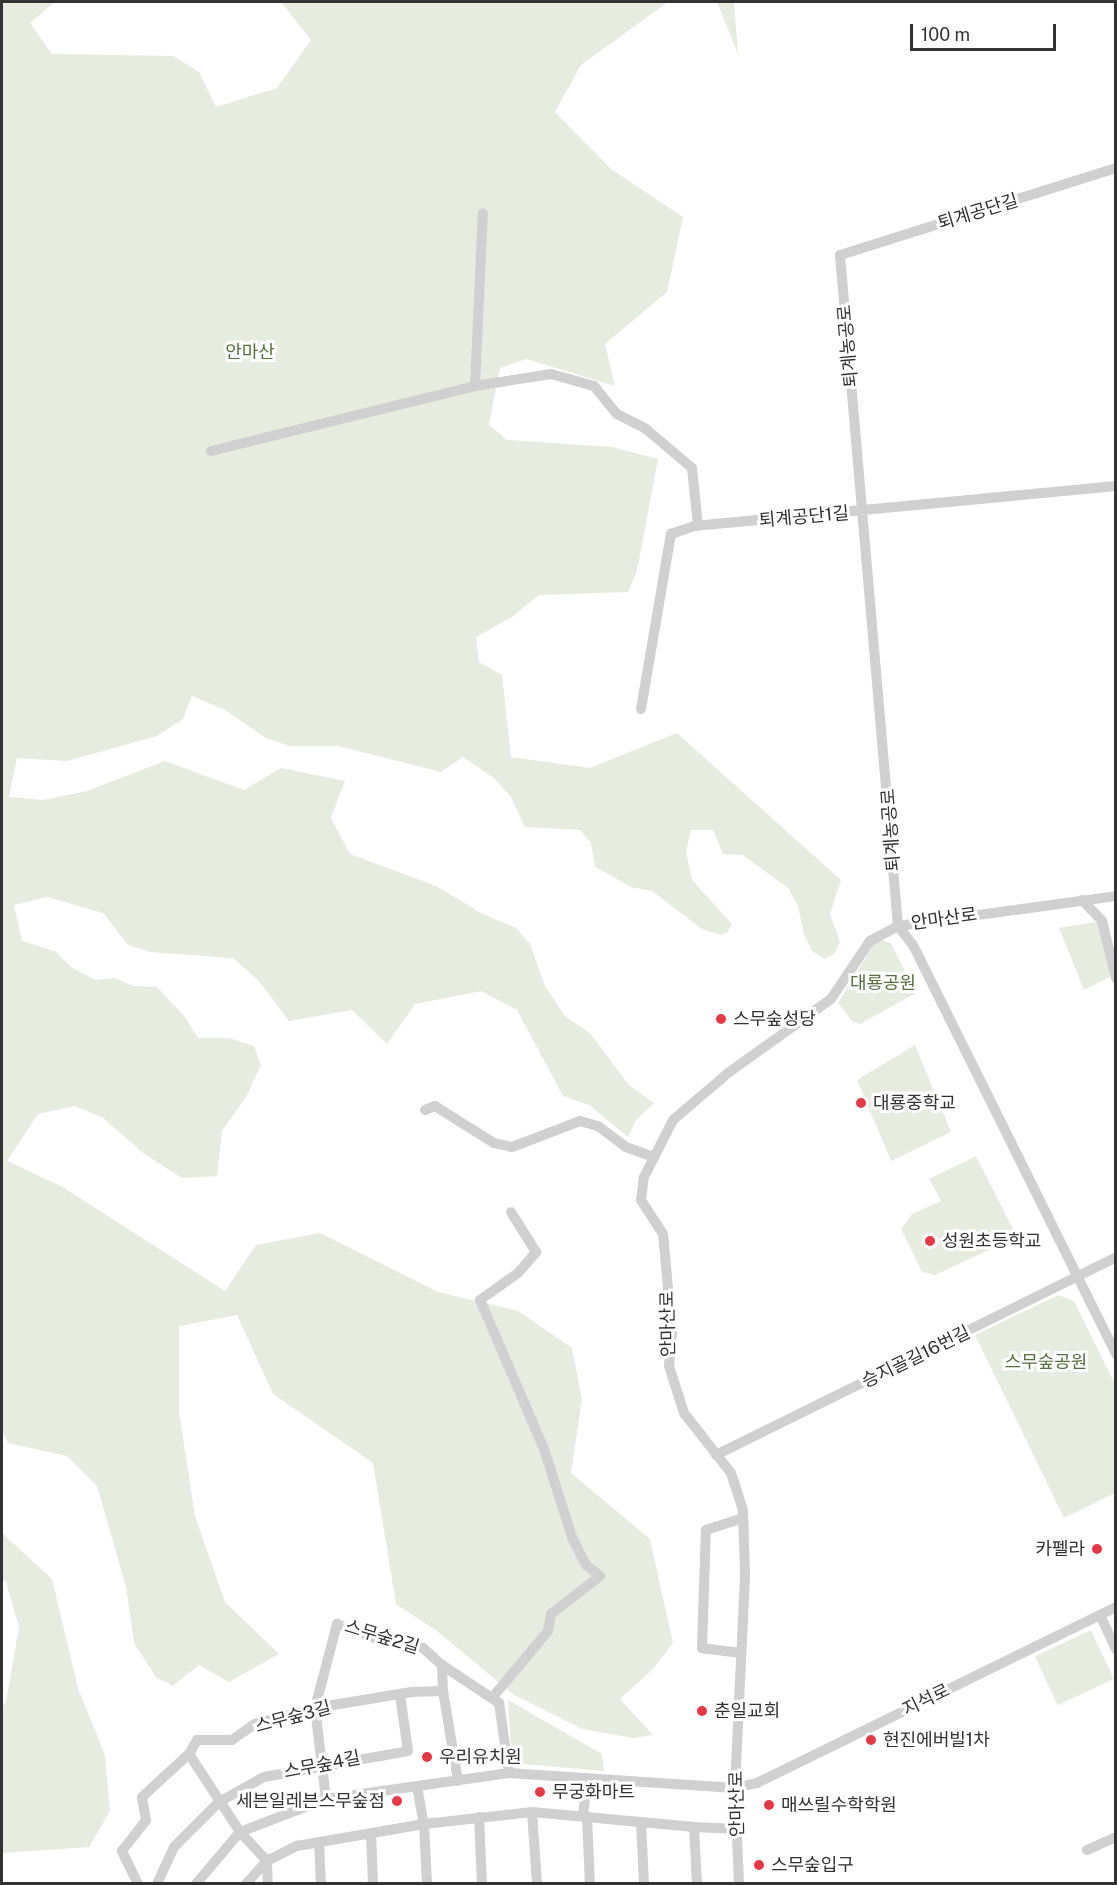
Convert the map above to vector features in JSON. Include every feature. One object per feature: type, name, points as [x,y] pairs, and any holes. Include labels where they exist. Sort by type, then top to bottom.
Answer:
[{"type":"street","name":"퇴계공단길","points":[[840,255],[1116,168]]},
{"type":"street","points":[[476,386],[483,213]]},
{"type":"street","name":"퇴계농공로","points":[[840,255],[898,926],[912,945],[1116,1354]]},
{"type":"street","points":[[211,451],[476,386],[551,374],[594,386],[618,414],[646,429],[692,468],[698,526]]},
{"type":"street","name":"퇴계공단1길","points":[[641,709],[671,534],[698,526],[1116,486]]},
{"type":"street","name":"안마산로","points":[[739,1884],[735,1788],[741,1653],[743,1518],[731,1473],[684,1413],[669,1366],[672,1332],[663,1234],[641,1200],[644,1177],[673,1120],[728,1073],[831,999],[870,940],[898,926],[1116,896]]},
{"type":"street","points":[[1082,900],[1102,921],[1116,978]]},
{"type":"street","points":[[424,1110],[435,1106],[494,1143],[512,1147],[580,1121],[598,1126],[626,1147],[654,1156]]},
{"type":"street","points":[[509,1773],[500,1703],[492,1698],[548,1631],[551,1614],[600,1576],[586,1565],[573,1540],[544,1449],[480,1299],[518,1274],[536,1252],[511,1212]]},
{"type":"street","name":"승지골길16번길","points":[[716,1455],[1116,1257]]},
{"type":"street","points":[[741,1653],[702,1648],[706,1530],[743,1518]]},
{"type":"street","name":"지석로","points":[[240,1832],[326,1799],[509,1773],[735,1788],[758,1783],[1116,1607]]},
{"type":"street","points":[[1100,1615],[1116,1649]]},
{"type":"street","name":"스무숲2길","points":[[315,1708],[337,1624],[377,1639],[423,1648],[442,1665],[492,1698]]},
{"type":"street","points":[[442,1665],[443,1691],[458,1781]]},
{"type":"street","name":"스무숲3길","points":[[138,1884],[122,1851],[146,1820],[142,1797],[189,1754],[197,1740],[232,1740],[255,1724],[315,1708],[443,1691]]},
{"type":"street","name":"스무숲4길","points":[[156,1884],[174,1847],[219,1802],[264,1777],[321,1764],[408,1751],[400,1695]]},
{"type":"street","points":[[315,1708],[326,1799]]},
{"type":"street","points":[[189,1754],[240,1832],[267,1861],[268,1884]]},
{"type":"street","points":[[587,1778],[585,1816],[591,1884]]},
{"type":"street","points":[[417,1786],[424,1824],[427,1884]]},
{"type":"street","points":[[532,1812],[537,1884]]},
{"type":"street","points":[[246,1884],[267,1861],[297,1846],[479,1817],[532,1812],[737,1829]]},
{"type":"street","points":[[479,1817],[482,1884]]},
{"type":"street","points":[[641,1822],[644,1884]]},
{"type":"street","points":[[694,1827],[697,1884]]},
{"type":"street","points":[[196,1884],[240,1832]]},
{"type":"street","points":[[371,1833],[373,1884]]},
{"type":"street","points":[[1087,1850],[1116,1837]]},
{"type":"street","points":[[319,1842],[321,1884]]},
{"type":"green space","name":"안마산","points":[[2,2],[55,2],[30,23],[52,54],[173,56],[199,72],[216,107],[277,88],[311,40],[281,2],[668,2],[581,65],[555,112],[611,169],[683,217],[667,292],[605,344],[615,386],[526,359],[500,368],[489,425],[507,440],[612,447],[658,459],[637,571],[628,592],[539,595],[512,617],[476,637],[479,662],[502,675],[511,757],[590,768],[677,733],[841,880],[830,914],[840,942],[834,954],[825,959],[812,951],[804,935],[798,906],[788,888],[743,855],[723,854],[713,830],[691,830],[686,852],[692,880],[732,924],[728,932],[721,935],[702,929],[652,891],[631,887],[595,867],[591,843],[580,830],[525,827],[511,797],[495,779],[463,757],[441,772],[338,746],[290,746],[266,738],[225,710],[192,696],[183,719],[157,736],[67,761],[17,758],[9,797],[43,800],[87,791],[165,761],[244,790],[281,768],[345,781],[331,818],[350,854],[436,886],[481,913],[516,928],[530,944],[545,986],[565,1016],[590,1033],[628,1084],[654,1103],[636,1120],[628,1137],[589,1105],[563,1096],[517,1010],[481,991],[415,1004],[387,1044],[352,1010],[289,1021],[258,980],[233,958],[150,952],[128,945],[103,913],[47,897],[14,905],[22,941],[55,951],[71,967],[95,980],[115,978],[133,986],[157,987],[185,1017],[198,1038],[229,1038],[254,1046],[261,1065],[246,1097],[222,1131],[217,1176],[182,1178],[143,1153],[102,1117],[75,1106],[38,1114],[7,1161],[61,1186],[225,1291],[256,1245],[320,1233],[438,1292],[518,1311],[572,1348],[582,1400],[571,1473],[650,1539],[673,1643],[653,1669],[620,1699],[653,1735],[634,1738],[582,1729],[514,1695],[437,1631],[396,1604],[373,1463],[273,1394],[237,1315],[179,1326],[179,1411],[195,1516],[225,1602],[279,1654],[229,1682],[199,1665],[173,1686],[156,1677],[134,1643],[126,1587],[97,1486],[67,1456],[8,1443],[2,1430]]},
{"type":"green space","points":[[717,2],[734,2],[738,54]]},
{"type":"green space","points":[[1102,921],[1114,975],[1084,990],[1059,928]]},
{"type":"green space","name":"대룡공원","points":[[882,940],[891,943],[916,993],[860,1024],[852,1021],[838,1003],[874,944]]},
{"type":"green space","points":[[915,1045],[951,1132],[891,1161],[857,1080]]},
{"type":"green space","points":[[976,1156],[1017,1237],[935,1275],[922,1272],[901,1229],[912,1214],[941,1201],[929,1179]]},
{"type":"green space","name":"스무숲공원","points":[[1058,1295],[1074,1301],[1116,1386],[1115,1493],[1064,1518],[975,1335]]},
{"type":"green space","points":[[2,1533],[52,1579],[78,1688],[105,1755],[110,1811],[89,1847],[2,1853],[2,1706],[6,1702],[19,1627],[6,1582],[2,1579]]},
{"type":"green space","points":[[1091,1630],[1114,1679],[1058,1705],[1035,1656]]},
{"type":"green space","points":[[508,1700],[602,1754],[604,1771],[512,1763]]},
{"type":"place","name":"스무숲성당","points":[[721,1019]]},
{"type":"place","name":"대룡중학교","points":[[861,1103]]},
{"type":"place","name":"성원초등학교","points":[[930,1241]]},
{"type":"place","name":"카펠라","points":[[1097,1549]]},
{"type":"place","name":"춘일교회","points":[[702,1711]]},
{"type":"place","name":"현진에버빌1차","points":[[871,1740]]},
{"type":"place","name":"우리유치원","points":[[427,1757]]},
{"type":"place","name":"무궁화마트","points":[[540,1792]]},
{"type":"place","name":"세븐일레븐스무숲점","points":[[397,1801]]},
{"type":"place","name":"매쓰릴수학학원","points":[[769,1805]]},
{"type":"place","name":"스무숲입구","points":[[759,1865]]}]
